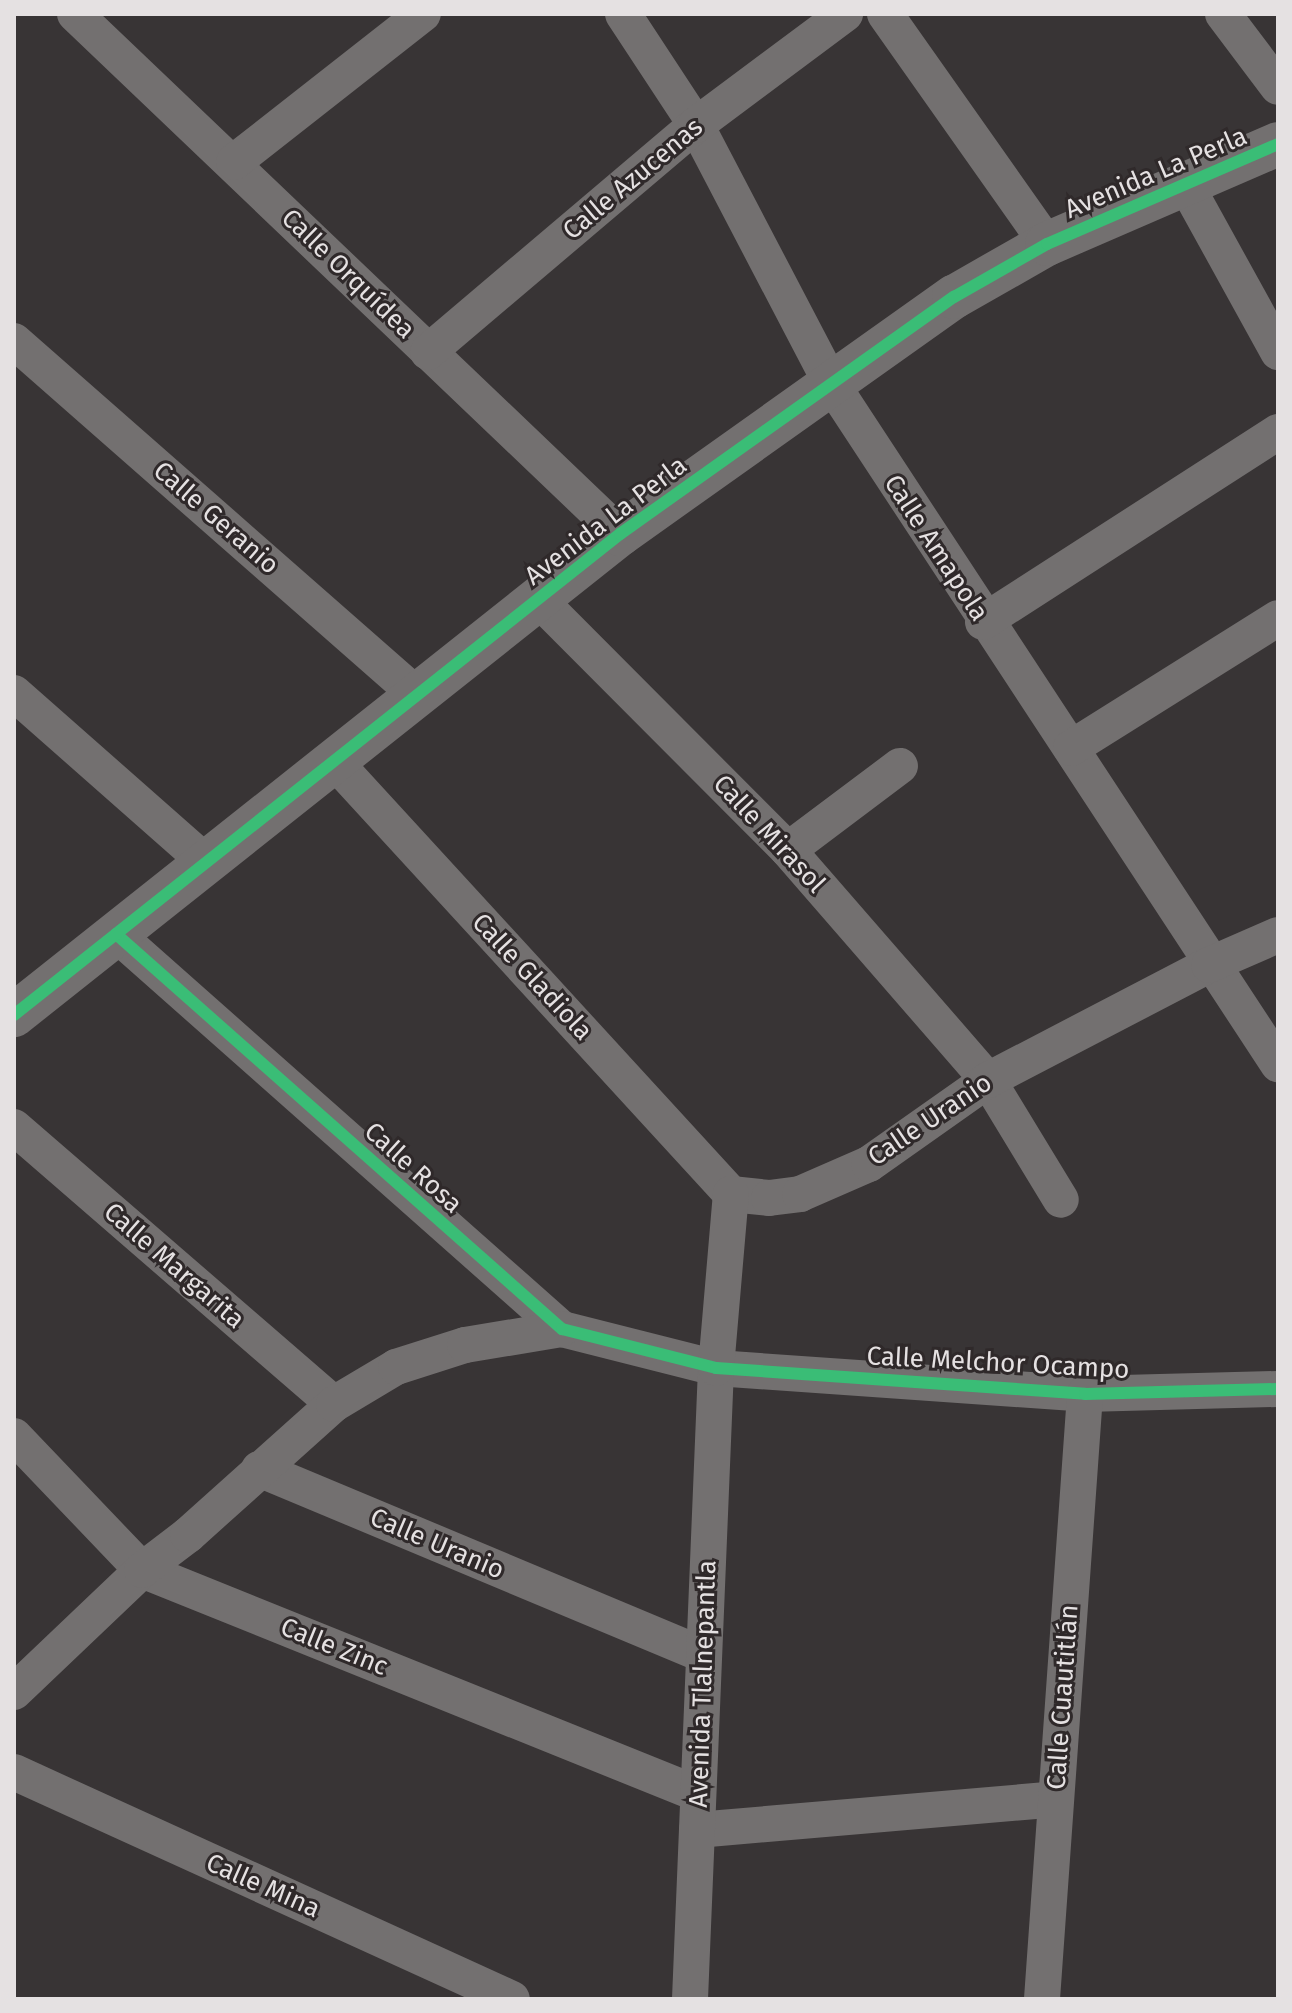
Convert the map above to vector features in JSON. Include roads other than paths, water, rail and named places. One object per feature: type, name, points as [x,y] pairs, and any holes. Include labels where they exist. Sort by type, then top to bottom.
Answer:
[{"type":"street","name":"Calle Orquídea","points":[[75,14],[234,162],[620,534]]},
{"type":"street","points":[[234,162],[423,14]]},
{"type":"street","name":"Calle Amapola","points":[[623,14],[696,125],[831,383],[983,622],[1071,748],[1209,965],[1278,1064]]},
{"type":"street","name":"Calle Azucenas","points":[[428,352],[696,125],[845,14]]},
{"type":"street","points":[[885,14],[1047,244]]},
{"type":"street","points":[[1223,14],[1278,87]]},
{"type":"street","name":"Avenida La Perla","points":[[14,1015],[620,534],[954,297],[1047,244],[1278,144]]},
{"type":"street","points":[[1186,185],[1278,352]]},
{"type":"street","name":"Calle Geranio","points":[[14,341],[417,695]]},
{"type":"street","points":[[983,622],[1278,432]]},
{"type":"street","name":"Calle Mirasol","points":[[538,599],[788,850],[988,1080],[1061,1200]]},
{"type":"street","points":[[1071,748],[1278,618]]},
{"type":"street","points":[[14,693],[207,863]]},
{"type":"street","name":"Calle Gladiola","points":[[334,761],[731,1194]]},
{"type":"street","points":[[788,850],[900,766]]},
{"type":"street","name":"Calle Rosa","points":[[116,934],[562,1329],[716,1368]]},
{"type":"street","name":"Calle Uranio","points":[[731,1194],[769,1198],[800,1194],[869,1164],[988,1080],[1209,965],[1278,935]]},
{"type":"street","name":"Calle Margarita","points":[[14,1127],[334,1404]]},
{"type":"street","points":[[716,1368],[731,1194]]},
{"type":"street","points":[[14,1692],[142,1570],[188,1535],[334,1404],[396,1367],[465,1345],[562,1329]]},
{"type":"street","name":"Calle Melchor Ocampo","points":[[716,1368],[1085,1394],[1278,1389]]},
{"type":"street","name":"Avenida Tlalnepantla","points":[[690,1999],[716,1368]]},
{"type":"street","name":"Calle Cuautitlán","points":[[1042,1999],[1085,1394]]},
{"type":"street","name":"Calle Zinc","points":[[14,1436],[142,1570],[698,1794]]},
{"type":"street","name":"Calle Uranio","points":[[259,1469],[704,1655]]},
{"type":"street","name":"Calle Mina","points":[[14,1772],[512,1999]]},
{"type":"street","points":[[697,1830],[1056,1799]]}]
